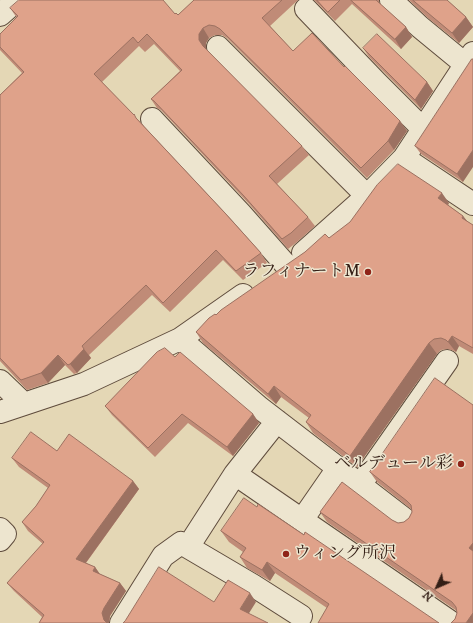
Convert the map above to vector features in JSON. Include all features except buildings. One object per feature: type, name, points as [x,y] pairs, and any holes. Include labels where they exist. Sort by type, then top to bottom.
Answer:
[{"type":"street","points":[[0,15],[17,0]]},
{"type":"street","points":[[0,412],[84,384],[180,339],[305,252],[367,196],[404,158],[469,58],[420,27],[391,0]]},
{"type":"street","points":[[306,8],[423,129]]},
{"type":"street","points":[[218,47],[367,196]]},
{"type":"street","points":[[152,119],[241,214],[286,265]]},
{"type":"street","points":[[404,158],[473,204]]},
{"type":"street","points":[[180,339],[260,408],[407,521]]},
{"type":"street","points":[[360,485],[447,361]]},
{"type":"street","points":[[0,381],[24,404]]},
{"type":"street","points":[[188,547],[235,474],[277,421]]},
{"type":"street","points":[[302,520],[338,468]]},
{"type":"street","points":[[235,474],[452,623]]},
{"type":"street","points":[[0,529],[5,534],[0,540]]},
{"type":"street","points":[[121,623],[162,556],[181,543],[254,586],[300,616]]},
{"type":"place","name":"ラフィナートM","points":[[368,272]]},
{"type":"place","name":"ベルデュール彩","points":[[461,464]]},
{"type":"place","name":"ウィング所沢","points":[[286,554]]}]
